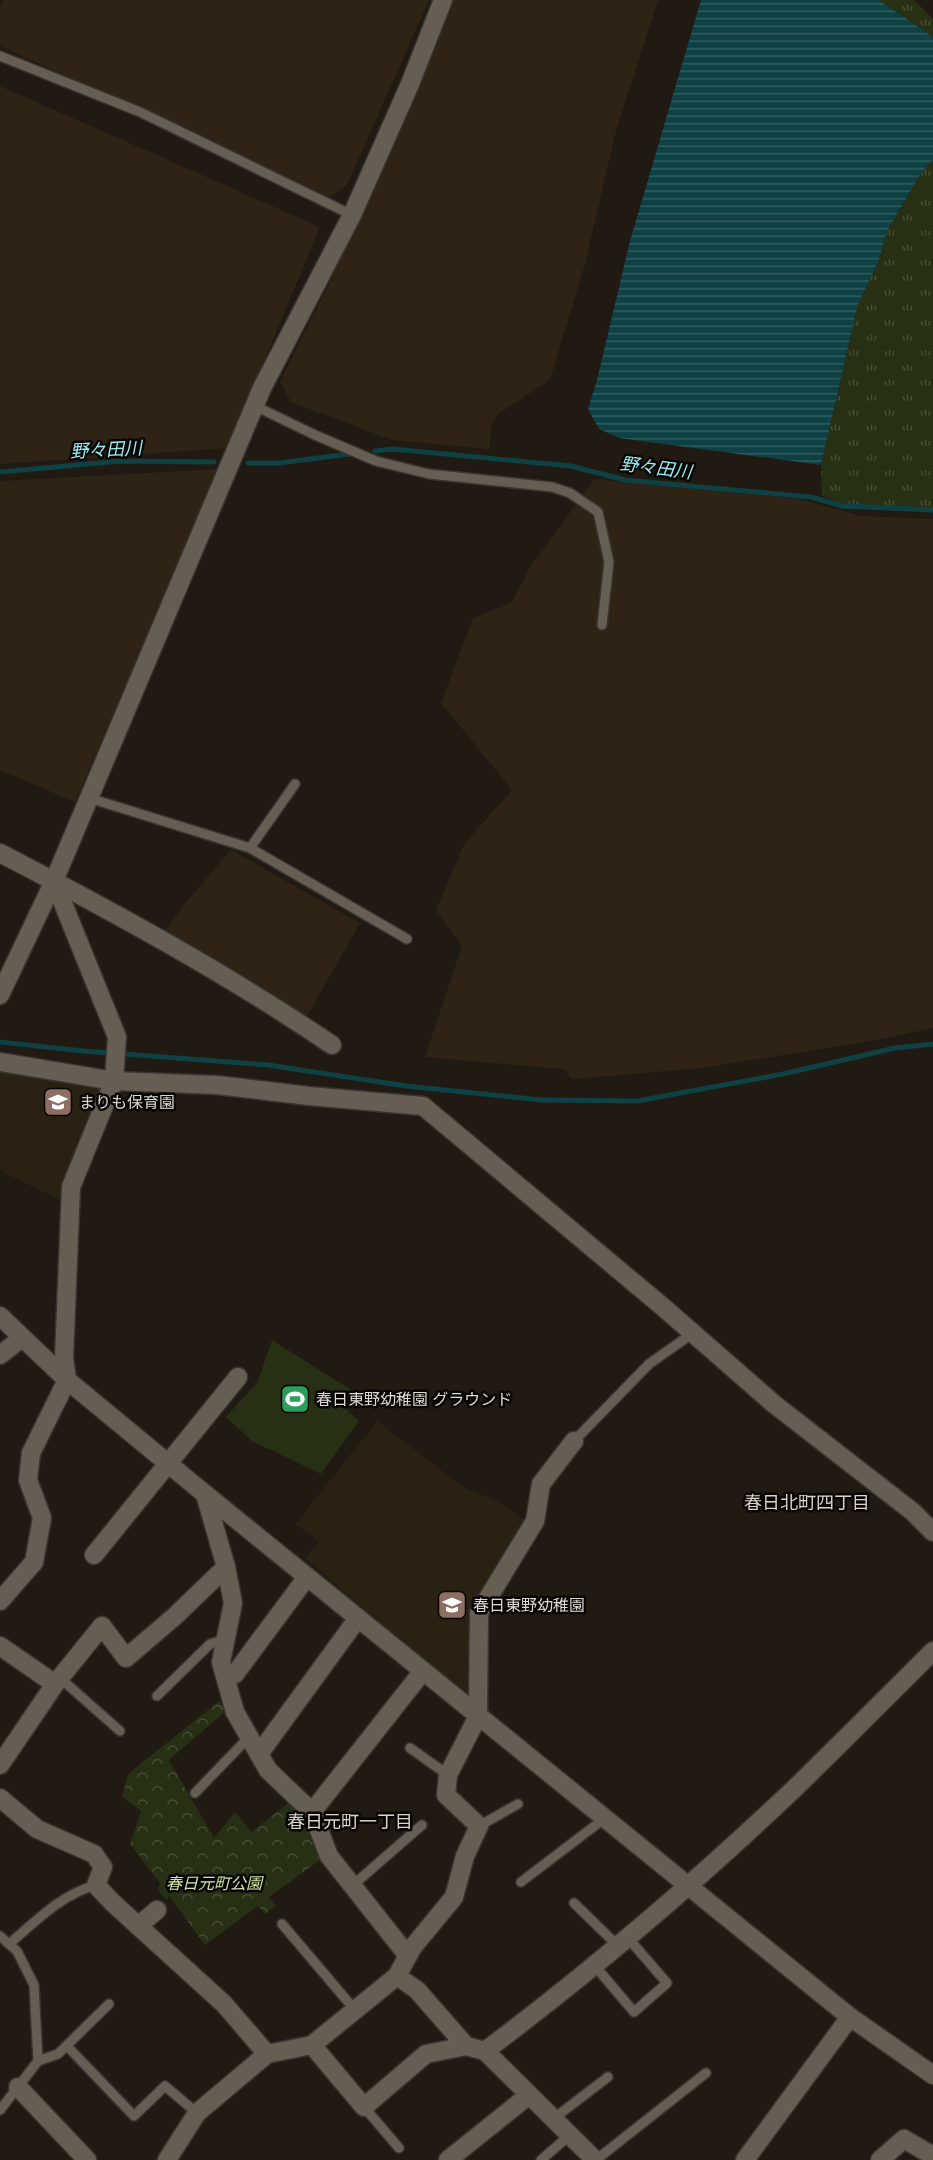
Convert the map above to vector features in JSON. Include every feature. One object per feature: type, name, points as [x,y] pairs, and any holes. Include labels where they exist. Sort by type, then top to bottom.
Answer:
[{"type":"street","points":[[0,995],[54,881],[262,388],[352,215],[410,84],[443,0]]},
{"type":"street","points":[[0,853],[183,951],[274,1005],[332,1045]]},
{"type":"street","points":[[0,1600],[34,1562],[42,1518],[28,1480],[31,1453],[67,1380],[64,1358],[71,1187],[114,1076],[117,1037],[54,881]]},
{"type":"street","points":[[0,1062],[114,1076],[423,1106],[774,1404],[912,1512],[933,1532]]},
{"type":"street","points":[[0,1316],[67,1380],[478,1716],[850,2018],[933,2074]]},
{"type":"street","points":[[0,1355],[22,1338]]},
{"type":"street","points":[[94,1555],[238,1377]]},
{"type":"street","points":[[167,2160],[198,2113],[267,2054],[312,2045],[397,1976],[412,1948],[454,1897],[465,1856],[479,1826],[446,1795],[448,1775],[478,1716],[479,1613],[535,1521],[541,1484],[574,1442]]},
{"type":"street","points":[[205,1494],[226,1567],[233,1603],[221,1662],[235,1712],[268,1770],[312,1812],[329,1856],[408,1956]]},
{"type":"street","points":[[0,1765],[57,1681],[102,1626],[126,1658],[174,1617],[226,1567]]},
{"type":"street","points":[[225,1676],[234,1674],[307,1577]]},
{"type":"street","points":[[259,1754],[358,1618]]},
{"type":"street","points":[[0,1646],[57,1681]]},
{"type":"street","points":[[485,2051],[595,1966],[687,1885],[792,1790],[933,1651]]},
{"type":"street","points":[[312,1812],[423,1671]]},
{"type":"street","points":[[0,1798],[37,1829],[94,1854],[103,1867],[96,1885],[224,2004],[267,2054]]},
{"type":"street","points":[[138,1926],[157,1910]]},
{"type":"street","points":[[397,1976],[417,1990],[466,2046]]},
{"type":"street","points":[[745,2160],[850,2018]]},
{"type":"street","points":[[312,2045],[364,2107],[426,2054],[466,2046],[485,2051],[596,2160]]},
{"type":"street","points":[[18,2087],[87,2160]]},
{"type":"street","points":[[448,2160],[529,2095]]},
{"type":"street","points":[[880,2160],[904,2139],[933,2156]]},
{"type":"lane","points":[[0,56],[140,112],[352,215]]},
{"type":"lane","points":[[255,406],[376,461],[429,474],[552,487],[570,493],[598,512],[609,562],[602,625]]},
{"type":"lane","points":[[250,848],[295,784]]},
{"type":"lane","points":[[89,798],[250,848],[407,939]]},
{"type":"lane","points":[[574,1442],[649,1364],[693,1333]]},
{"type":"lane","points":[[157,1696],[210,1644],[226,1639]]},
{"type":"lane","points":[[57,1681],[120,1731]]},
{"type":"lane","points":[[195,1793],[249,1737]]},
{"type":"lane","points":[[410,1748],[448,1775]]},
{"type":"lane","points":[[479,1826],[518,1804]]},
{"type":"lane","points":[[521,1882],[605,1818]]},
{"type":"lane","points":[[352,1886],[422,1825]]},
{"type":"lane","points":[[9,1944],[61,1900],[83,1888],[96,1885]]},
{"type":"lane","points":[[574,1903],[622,1941],[667,1983],[634,2012],[595,1966]]},
{"type":"lane","points":[[282,1924],[356,2010]]},
{"type":"lane","points":[[0,1936],[17,1951],[34,1985],[38,2061]]},
{"type":"lane","points":[[0,2110],[38,2061],[58,2054],[109,2004]]},
{"type":"lane","points":[[67,2046],[134,2116],[165,2086],[198,2113]]},
{"type":"lane","points":[[596,2160],[706,2073]]},
{"type":"lane","points":[[553,2119],[608,2077]]},
{"type":"lane","points":[[364,2107],[399,2148]]},
{"type":"lane","points":[[541,2160],[570,2135]]},
{"type":"shaded area","points":[[3,0],[429,0],[347,185],[330,197],[0,46],[0,6]]},
{"type":"shaded area","points":[[450,0],[658,0],[616,131],[585,264],[550,380],[498,414],[491,427],[489,449],[392,440],[291,402],[280,382],[328,286],[424,71]]},
{"type":"shaded area","points":[[0,86],[320,227],[228,448],[0,464]]},
{"type":"shaded area","points":[[219,469],[75,802],[0,770],[0,481]]},
{"type":"shaded area","points":[[594,479],[800,499],[861,516],[933,519],[933,1028],[877,1040],[702,1068],[572,1079],[563,1069],[425,1057],[462,946],[436,910],[464,844],[512,790],[441,703],[473,618],[511,603],[529,569]]},
{"type":"shaded area","points":[[231,850],[360,923],[306,1018],[164,932],[186,902]]},
{"type":"shaded area","points":[[0,1066],[101,1087],[61,1200],[8,1175],[0,1168]]},
{"type":"shaded area","points":[[377,1421],[465,1488],[501,1503],[530,1524],[475,1605],[474,1697],[469,1699],[305,1558],[319,1541],[295,1524]]},
{"type":"green space","points":[[879,0],[914,0],[933,19],[933,37]]},
{"type":"green space","points":[[933,160],[933,508],[848,506],[822,496],[821,465],[858,304],[879,260],[886,233],[921,173]]},
{"type":"green space","name":"春日東野幼稚園 グラウンド","points":[[272,1340],[353,1391],[344,1407],[359,1421],[321,1474],[252,1441],[226,1417],[258,1381]]},
{"type":"green space","name":"春日元町公園","points":[[219,1701],[226,1711],[169,1760],[214,1838],[235,1812],[251,1832],[292,1800],[304,1815],[311,1841],[324,1857],[269,1897],[276,1906],[265,1914],[258,1906],[205,1945],[169,1896],[167,1901],[158,1890],[160,1883],[130,1844],[141,1811],[122,1797],[128,1774]]},
{"type":"water","points":[[701,0],[879,0],[933,37],[933,160],[921,173],[886,233],[879,260],[858,304],[821,465],[619,438],[599,429],[588,409],[630,241]]},
{"type":"waterway","name":"野々田川","points":[[375,451],[393,449],[571,466],[625,480],[811,497],[842,506],[933,510]]},
{"type":"waterway","name":"野々田川","points":[[248,463],[279,463],[349,454]]},
{"type":"waterway","name":"野々田川","points":[[0,472],[121,461],[214,462]]},
{"type":"waterway","points":[[0,1042],[83,1051],[268,1065],[406,1086],[542,1100],[637,1101],[783,1074],[895,1048],[933,1044]]},
{"type":"place","name":"まりも保育園","points":[[58,1102]]},
{"type":"place","name":"春日東野幼稚園 グラウンド","points":[[295,1399]]},
{"type":"place","name":"春日東野幼稚園","points":[[452,1605]]},
{"type":"district","name":"春日北町四丁目","points":[[807,1502]]},
{"type":"district","name":"春日元町一丁目","points":[[350,1821]]}]
